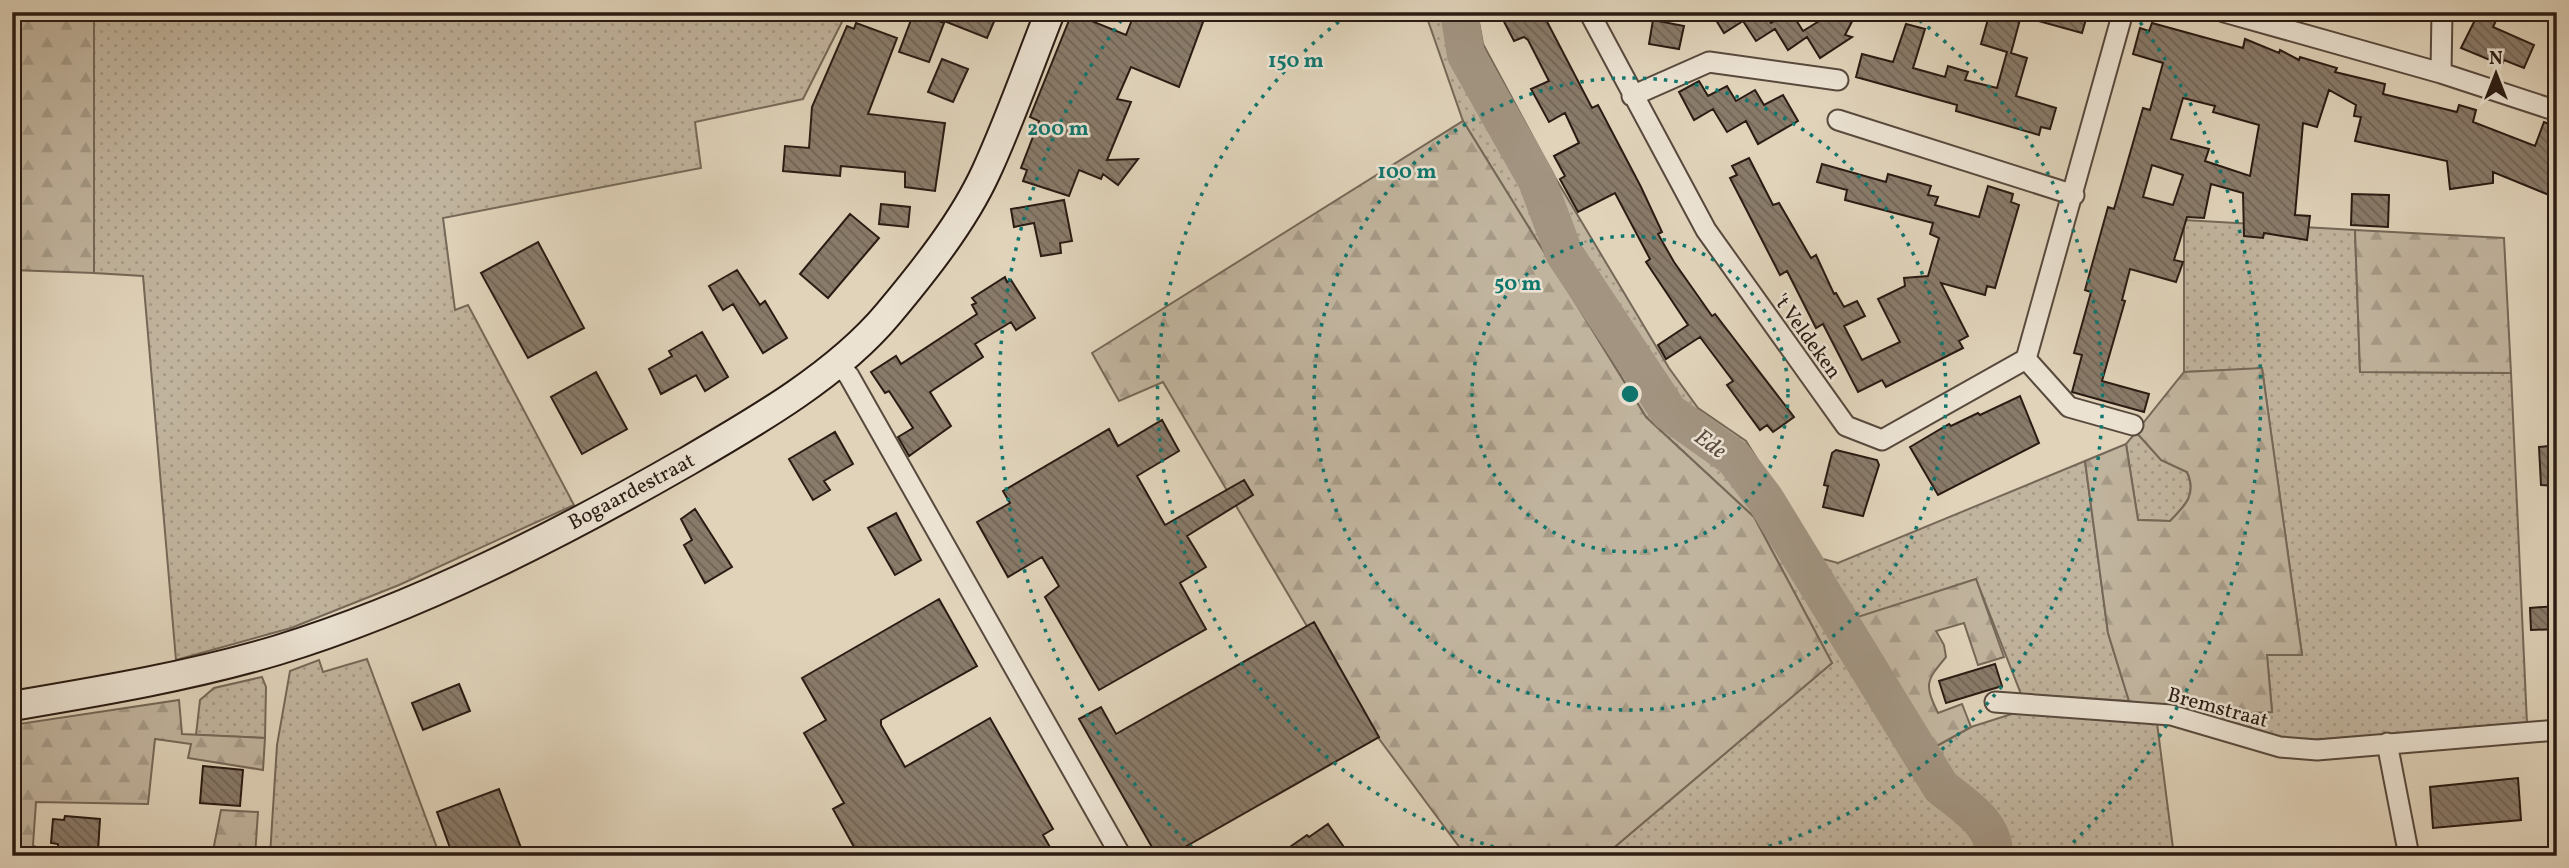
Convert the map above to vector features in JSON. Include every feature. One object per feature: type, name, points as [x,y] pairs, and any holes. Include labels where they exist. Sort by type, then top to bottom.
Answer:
[{"type":"street","name":"Bogaardestraat","points":[[12,706],[124,687],[278,650],[429,594],[629,495],[777,409],[837,362],[886,317],[946,238],[985,175],[1050,12]]},
{"type":"street","name":"'t Veldeken","points":[[1589,12],[1706,230],[1846,426],[1882,440],[2026,359]]},
{"type":"street","points":[[2123,12],[2026,359],[2069,407],[2133,425]]},
{"type":"street","points":[[2224,12],[2441,73],[2557,111]]},
{"type":"street","points":[[2441,73],[2442,12]]},
{"type":"street","points":[[1632,96],[1710,62],[1838,80]]},
{"type":"street","points":[[1838,120],[2074,195]]},
{"type":"street","points":[[837,362],[849,376],[1121,856]]},
{"type":"street","name":"Bremstraat","points":[[1995,702],[2171,715],[2280,747],[2317,750],[2557,730]]},
{"type":"street","points":[[2387,743],[2409,856]]},
{"type":"green space","points":[[12,12],[94,12],[94,273],[12,270]]},
{"type":"green space","points":[[94,12],[847,12],[803,99],[695,122],[701,168],[443,218],[455,310],[468,305],[574,505],[399,585],[291,628],[176,660],[143,276],[94,273]]},
{"type":"green space","points":[[1425,12],[1477,12],[1483,44],[1553,174],[1669,368],[1698,408],[1746,441],[1819,558],[1838,563],[2085,461],[2108,633],[2129,701],[2021,694],[1976,579],[1845,622],[1861,648],[1844,657],[1901,749],[1970,830],[1980,848],[1981,856],[1604,856],[1832,663],[1754,517],[1646,417],[1463,121]]},
{"type":"green space","points":[[1463,121],[1646,417],[1754,517],[1832,663],[1604,856],[1466,856],[1351,701],[1163,382],[1119,401],[1092,353]]},
{"type":"green space","points":[[2184,220],[2355,230],[2360,372],[2511,373],[2527,724],[2310,740],[2278,739],[2250,731],[2252,713],[2272,711],[2267,655],[2302,654],[2262,369],[2184,372]]},
{"type":"green space","points":[[2355,230],[2504,238],[2511,373],[2360,372]]},
{"type":"green space","points":[[2262,368],[2302,655],[2267,655],[2272,712],[2252,713],[2250,731],[2129,701],[2108,633],[2085,461],[2126,444],[2138,520],[2170,521],[2188,499],[2191,487],[2187,472],[2161,460],[2136,432],[2184,372]]},
{"type":"green space","points":[[2136,432],[2161,460],[2187,472],[2191,487],[2188,499],[2170,521],[2138,520],[2126,444]]},
{"type":"green space","points":[[1976,579],[2004,657],[1978,665],[1964,623],[1936,631],[1944,645],[1946,657],[1929,683],[1931,695],[1938,713],[1962,704],[1971,727],[1924,753],[1845,621]]},
{"type":"green space","points":[[367,659],[440,856],[270,856],[277,745],[290,671],[319,660],[323,672]]},
{"type":"green space","points":[[262,677],[266,687],[265,738],[196,735],[200,700],[214,688]]},
{"type":"green space","points":[[179,700],[182,734],[265,738],[263,770],[188,758],[191,744],[155,739],[148,804],[36,802],[33,845],[48,856],[12,856],[12,725]]},
{"type":"green space","points":[[2021,711],[2157,723],[2174,856],[2005,856],[2002,834],[1997,826],[1962,795],[1924,753],[1971,727]]},
{"type":"green space","points":[[221,810],[258,812],[255,856],[212,856]]},
{"type":"building","points":[[914,12],[944,23],[929,62],[899,52]]},
{"type":"building","points":[[984,12],[996,17],[987,38],[924,13]]},
{"type":"building","points":[[1135,12],[1177,12],[1203,22],[1179,87],[1131,67],[1117,99],[1131,102],[1107,160],[1138,159],[1118,185],[1103,174],[1101,179],[1079,170],[1069,196],[1023,181],[1027,170],[1021,168],[1039,121],[1030,117],[1072,13],[1126,35]]},
{"type":"building","points":[[1499,12],[1542,12],[1592,108],[1598,105],[1641,187],[1662,232],[1658,234],[1674,262],[1712,316],[1715,314],[1794,417],[1773,432],[1767,425],[1760,430],[1727,385],[1733,381],[1700,337],[1666,359],[1658,345],[1688,325],[1646,262],[1650,259],[1615,193],[1578,212],[1560,179],[1565,176],[1554,156],[1579,143],[1565,113],[1549,122],[1531,89],[1549,81],[1528,40],[1524,37],[1514,41]]},
{"type":"building","points":[[1711,12],[1765,12],[1771,23],[1791,12],[1803,31],[1834,12],[1857,12],[1845,35],[1852,37],[1820,58],[1807,37],[1788,50],[1775,29],[1756,41],[1743,21],[1724,33]]},
{"type":"building","points":[[1990,12],[2022,12],[2011,53],[2027,58],[2016,96],[2056,108],[2050,129],[2041,127],[2039,135],[1956,111],[1957,105],[1856,77],[1862,54],[1893,62],[1906,24],[1925,29],[1913,68],[1945,77],[1948,66],[1968,72],[1965,80],[1997,88],[2007,52],[1981,44]]},
{"type":"building","points":[[2025,12],[2088,12],[2082,33],[2024,17]]},
{"type":"building","points":[[2479,12],[2500,12],[2493,27],[2534,45],[2524,68],[2504,60],[2502,65],[2461,48]]},
{"type":"building","points":[[1653,20],[1684,26],[1679,49],[1649,44]]},
{"type":"building","points":[[856,23],[897,38],[868,114],[945,123],[935,191],[905,187],[905,172],[841,166],[840,176],[783,171],[785,146],[809,148],[812,107],[847,26],[854,29]]},
{"type":"building","points":[[2152,23],[2243,48],[2245,39],[2279,53],[2280,50],[2299,60],[2300,57],[2337,68],[2335,72],[2385,84],[2383,94],[2457,112],[2459,105],[2476,110],[2473,122],[2535,146],[2544,122],[2557,127],[2557,175],[2549,195],[2493,172],[2493,183],[2450,189],[2447,161],[2355,141],[2361,117],[2354,116],[2356,105],[2329,90],[2317,127],[2303,123],[2295,215],[2310,216],[2307,240],[2264,233],[2263,238],[2244,236],[2243,193],[2211,184],[2204,218],[2187,217],[2174,260],[2183,262],[2176,282],[2130,269],[2122,300],[2125,301],[2102,381],[2149,394],[2144,412],[2072,392],[2082,355],[2074,353],[2091,292],[2085,290],[2108,207],[2114,209],[2143,108],[2150,110],[2163,63],[2133,54],[2140,28],[2149,31]],"holes":[[[2183,98],[2215,106],[2213,112],[2259,125],[2250,176],[2205,161],[2209,149],[2171,139]],[[2152,165],[2183,175],[2173,205],[2143,197]]]},
{"type":"building","points":[[942,59],[968,69],[953,102],[928,92]]},
{"type":"building","points":[[1699,81],[1708,96],[1727,86],[1736,101],[1755,90],[1764,105],[1783,95],[1798,121],[1758,144],[1746,121],[1727,132],[1713,109],[1694,120],[1679,92]]},
{"type":"building","points":[[1749,158],[1773,205],[1779,203],[1811,258],[1816,255],[1834,294],[1836,293],[1844,307],[1857,301],[1865,316],[1844,326],[1862,360],[1900,342],[1878,299],[1905,286],[1904,278],[1928,276],[1939,238],[1930,234],[1933,223],[1845,200],[1847,190],[1817,182],[1822,164],[1886,182],[1888,174],[1931,186],[1928,195],[1938,197],[1935,205],[1979,217],[1988,186],[2013,194],[2011,202],[2019,205],[1995,288],[1987,286],[1985,295],[1941,283],[1968,336],[1959,341],[1963,348],[1886,387],[1882,380],[1858,392],[1823,324],[1816,328],[1787,271],[1780,275],[1730,178],[1737,175],[1732,166]]},
{"type":"building","points":[[2352,194],[2389,195],[2388,227],[2351,225]]},
{"type":"building","points":[[1064,200],[1072,241],[1060,243],[1061,253],[1041,256],[1034,223],[1014,227],[1011,209]]},
{"type":"building","points":[[881,204],[910,207],[908,227],[879,224]]},
{"type":"building","points":[[850,214],[879,238],[828,298],[800,274]]},
{"type":"building","points":[[538,242],[584,328],[528,358],[481,273]]},
{"type":"building","points":[[737,270],[760,305],[765,301],[787,338],[763,353],[733,304],[723,310],[709,286]]},
{"type":"building","points":[[1005,277],[1007,282],[1011,280],[1035,318],[1016,330],[1011,322],[975,344],[983,357],[930,392],[951,426],[909,456],[898,437],[913,428],[889,391],[885,393],[871,372],[896,356],[901,364],[977,314],[972,305],[976,303],[972,298]]},
{"type":"building","points":[[702,332],[728,377],[705,391],[696,375],[661,394],[649,369],[672,356],[669,351]]},
{"type":"building","points":[[596,372],[627,429],[582,454],[551,397]]},
{"type":"building","points":[[2020,396],[2039,443],[1938,495],[1910,447],[1949,424],[1951,426],[1978,413],[1980,415]]},
{"type":"building","points":[[1162,420],[1179,451],[1137,476],[1165,525],[1244,480],[1253,495],[1187,536],[1206,567],[1180,583],[1206,629],[1099,690],[1045,597],[1059,586],[1042,557],[1008,577],[977,522],[1010,503],[1003,491],[1109,429],[1118,446]]},
{"type":"building","points":[[2554,430],[2557,430],[2557,486],[2541,485],[2539,447],[2548,446]]},
{"type":"building","points":[[835,432],[853,464],[824,481],[830,490],[813,500],[789,459]]},
{"type":"building","points":[[1836,450],[1877,460],[1879,465],[1863,516],[1823,507],[1828,486],[1824,485],[1832,453]]},
{"type":"building","points":[[695,509],[732,567],[705,583],[684,545],[692,540],[681,519]]},
{"type":"building","points":[[896,513],[921,560],[895,575],[868,528]]},
{"type":"building","points":[[939,599],[977,666],[881,720],[881,725],[905,767],[990,718],[1053,829],[1043,835],[1055,856],[859,856],[833,809],[844,803],[804,733],[826,720],[802,678]]},
{"type":"building","points":[[2557,606],[2557,629],[2531,630],[2530,608]]},
{"type":"building","points":[[1314,622],[1379,737],[1169,856],[1157,856],[1079,719],[1101,707],[1116,734]]},
{"type":"building","points":[[1995,664],[2002,686],[1946,703],[1939,681]]},
{"type":"building","points":[[459,684],[470,711],[423,730],[412,703]]},
{"type":"building","points":[[203,766],[243,770],[240,806],[200,803]]},
{"type":"building","points":[[2518,778],[2521,820],[2433,828],[2430,787]]},
{"type":"building","points":[[499,789],[521,848],[500,856],[453,856],[437,812]]},
{"type":"building","points":[[65,816],[100,819],[98,851],[58,853],[58,844],[51,843],[53,819],[64,820]]},
{"type":"building","points":[[1328,824],[1350,856],[1277,856],[1307,835],[1309,837]]},
{"type":"waterway","name":"Ede","points":[[1459,12],[1466,55],[1537,181],[1564,253],[1669,412],[1734,458],[1765,499],[1941,787],[1968,808],[1984,825],[1993,844],[1994,856]]}]
